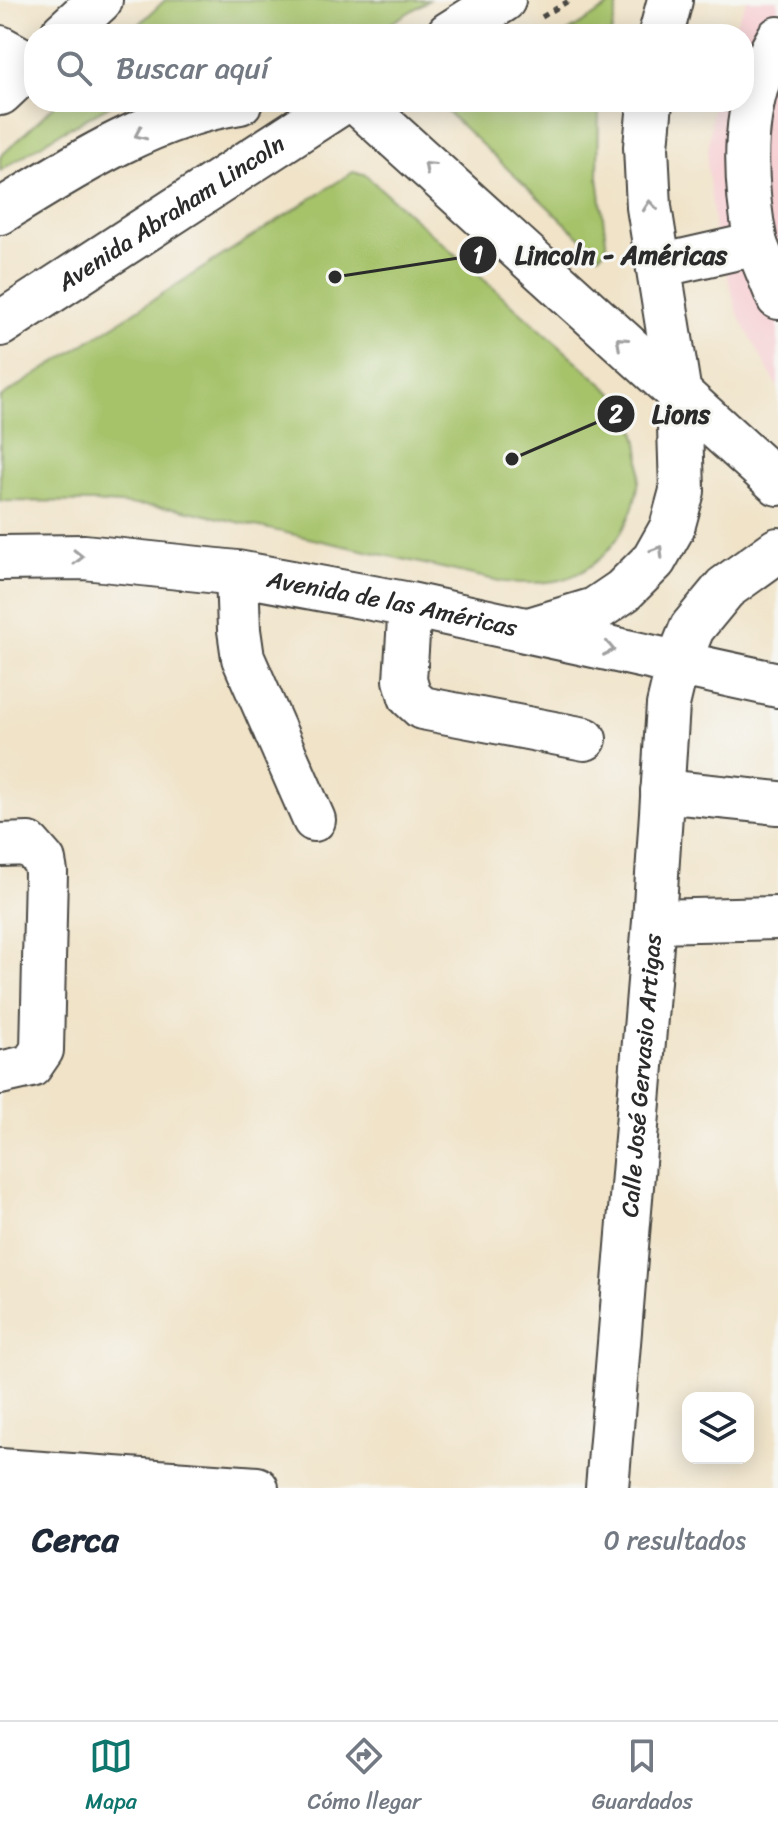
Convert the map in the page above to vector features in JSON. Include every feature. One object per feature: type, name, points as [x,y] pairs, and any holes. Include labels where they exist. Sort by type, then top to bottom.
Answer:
[{"type":"main road","points":[[74,24],[100,0]]},
{"type":"main road","points":[[465,24],[503,0]]},
{"type":"main road","points":[[664,24],[670,0]]},
{"type":"main road","points":[[0,93],[22,57]]},
{"type":"main road","points":[[0,212],[103,151],[179,117],[199,112]]},
{"type":"main road","name":"Avenida Abraham Lincoln","points":[[0,324],[327,112]]},
{"type":"main road","points":[[368,112],[778,483]]},
{"type":"main road","points":[[524,632],[595,610],[623,591],[654,560],[672,528],[682,491],[679,394],[649,207],[646,147],[649,112]]},
{"type":"main road","points":[[678,663],[692,628],[725,588],[755,563],[778,550]]},
{"type":"main road","name":"Avenida de las Américas","points":[[0,558],[84,557],[237,573],[410,605],[778,685]]},
{"type":"street","points":[[754,99],[765,61],[778,38]]},
{"type":"street","points":[[750,112],[746,155],[747,199],[756,244],[778,298]]},
{"type":"street","points":[[659,266],[756,244]]},
{"type":"street","points":[[237,573],[243,658],[314,820]]},
{"type":"street","points":[[410,605],[405,680],[410,697],[422,708],[585,739]]},
{"type":"street","name":"Calle José Gervasio Artigas","points":[[607,1488],[654,921],[668,705],[678,663]]},
{"type":"street","points":[[662,791],[778,803]]},
{"type":"street","points":[[0,845],[29,844],[44,861],[46,872],[42,1050],[31,1066],[0,1073]]},
{"type":"street","points":[[654,921],[778,918]]},
{"type":"street","points":[[0,1470],[257,1488]]},
{"type":"shaded area","points":[[747,0],[778,0],[778,388],[738,314],[715,232],[707,163],[712,112],[754,112],[754,24],[735,24]]},
{"type":"green space","points":[[165,0],[429,0],[389,24],[140,24]]},
{"type":"green space","points":[[619,0],[613,24],[581,24]]},
{"type":"green space","points":[[47,112],[98,112],[0,171],[0,157]]},
{"type":"green space","points":[[447,112],[599,112],[598,177],[607,248],[599,255]]},
{"type":"green space","points":[[353,172],[364,174],[616,396],[632,422],[640,469],[637,494],[629,517],[602,557],[582,571],[560,580],[504,582],[175,508],[92,502],[0,501],[0,398]]},
{"type":"place","name":"Lincoln - Américas","points":[[335,277]]},
{"type":"place","name":"Lions","points":[[512,459]]}]
